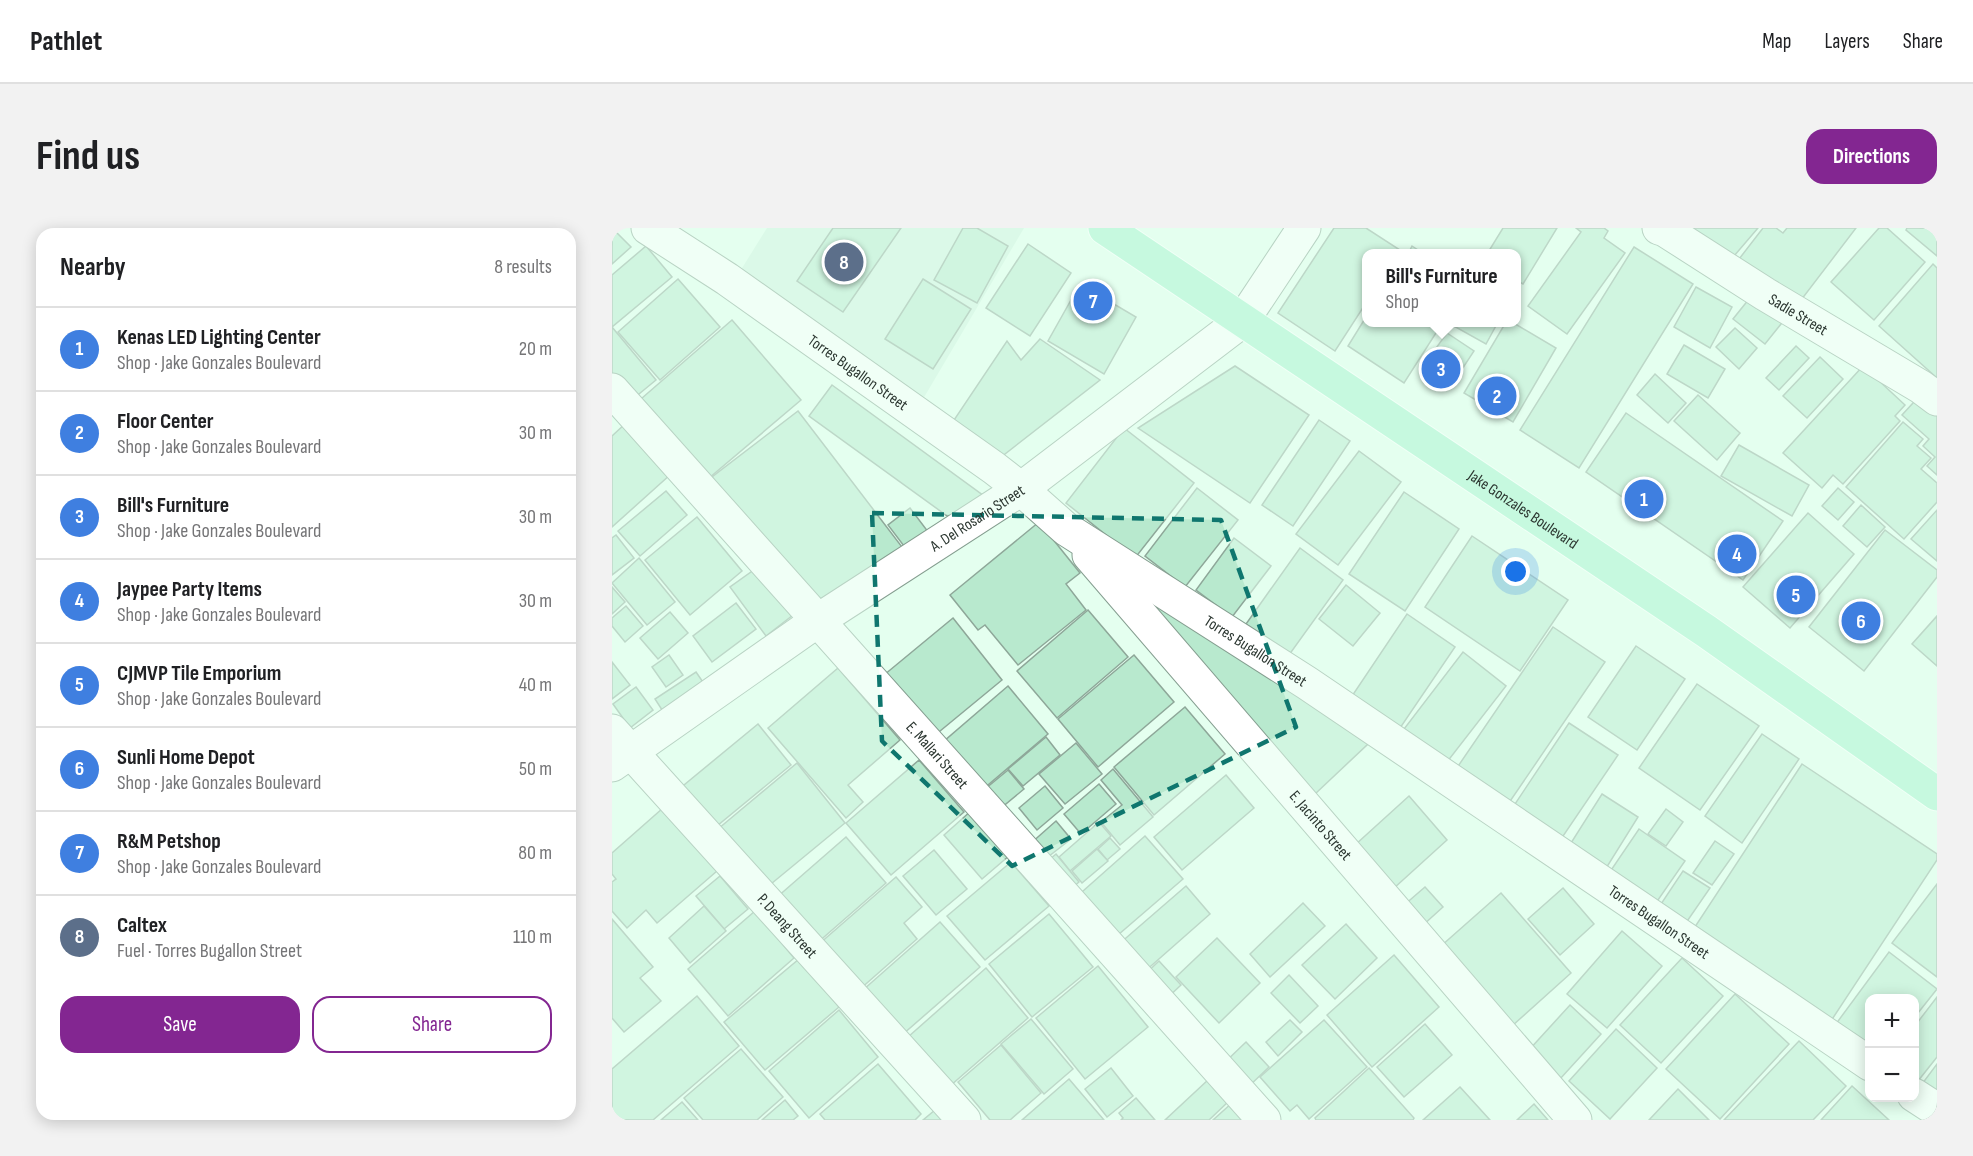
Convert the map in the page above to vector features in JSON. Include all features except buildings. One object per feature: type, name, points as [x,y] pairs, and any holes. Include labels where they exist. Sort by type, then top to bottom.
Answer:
[{"type":"main road","name":"Jake Gonzales Boulevard","points":[[1106,228],[1706,631],[1937,794]]},
{"type":"street","name":"Torres Bugallon Street","points":[[648,228],[726,279],[1021,489],[1066,529],[1307,683],[1865,1061]]},
{"type":"street","name":"A. Del Rosario Street","points":[[618,749],[1021,489],[1243,320],[1304,228]]},
{"type":"street","name":"Sadie Street","points":[[1659,228],[1921,387],[1937,399]]},
{"type":"street","name":"E. Mallari Street","points":[[612,390],[1264,1120]]},
{"type":"street","name":"E. Jacinto Street","points":[[1066,529],[1575,1120]]},
{"type":"street","name":"P. Deang Street","points":[[618,749],[964,1120]]},
{"type":"street","points":[[1919,1098],[1937,1110]]},
{"type":"highlighted area","points":[[872,513],[1221,520],[1296,727],[1012,866],[882,741]]},
{"type":"shaded area","points":[[767,228],[1024,228],[923,399],[739,273]]},
{"type":"place","name":"Caltex","points":[[844,262]]},
{"type":"place","name":"R&M Petshop","points":[[1093,301]]},
{"type":"place","name":"Bill's Furniture","points":[[1441,369]]},
{"type":"place","name":"Floor Center","points":[[1497,396]]},
{"type":"place","name":"Kenas LED Lighting Center","points":[[1644,499]]},
{"type":"place","name":"Jaypee Party Items","points":[[1737,554]]},
{"type":"place","name":"CJMVP Tile Emporium","points":[[1796,595]]},
{"type":"place","name":"Sunli Home Depot","points":[[1861,621]]}]
